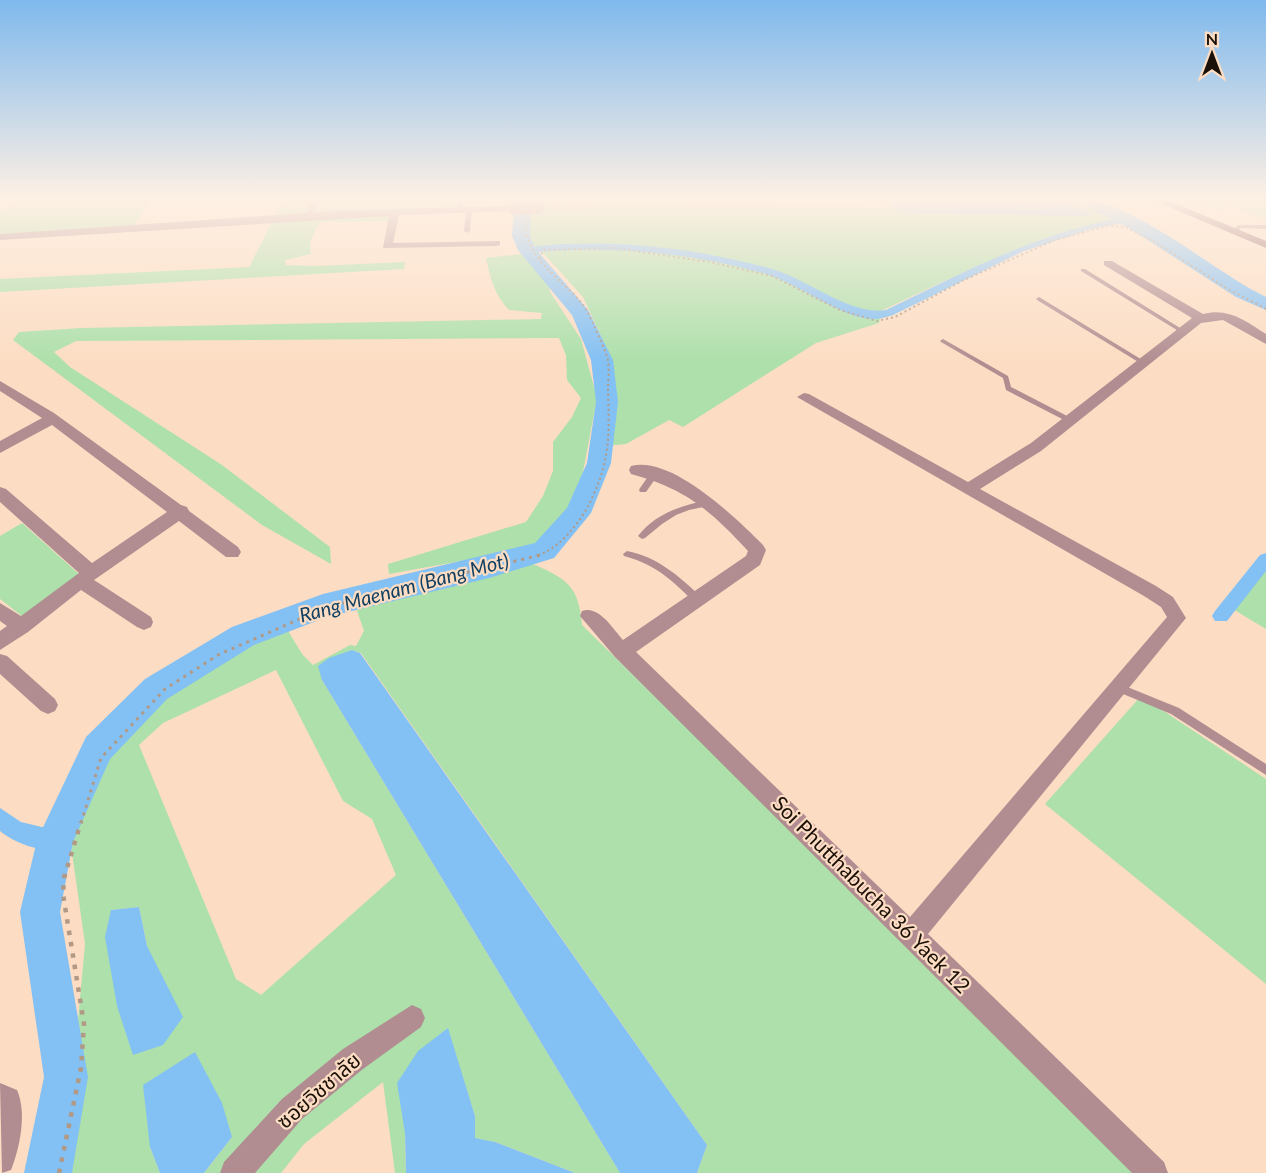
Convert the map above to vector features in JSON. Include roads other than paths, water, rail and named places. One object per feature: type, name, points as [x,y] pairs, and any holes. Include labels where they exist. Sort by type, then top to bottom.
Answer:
[{"type":"street","points":[[1108,263],[1202,318]]},
{"type":"street","points":[[968,489],[1036,447],[1182,331],[1210,314],[1225,315],[1266,340]]},
{"type":"street","points":[[0,385],[181,511],[232,552]]},
{"type":"street","points":[[804,397],[1150,591],[1173,608],[1178,618],[910,935]]},
{"type":"street","points":[[0,448],[51,419]]},
{"type":"street","points":[[622,651],[754,560],[757,550],[710,503],[671,479],[637,470]]},
{"type":"street","points":[[0,492],[86,577],[144,621]]},
{"type":"street","points":[[0,642],[86,577],[181,511]]},
{"type":"street","points":[[0,610],[21,627]]},
{"type":"street","name":"Soi Phutthabucha 36 Yaek 12","points":[[589,616],[1153,1173]]},
{"type":"street","points":[[0,662],[48,705]]},
{"type":"street","name":"ซอยวิชชาลัย","points":[[235,1173],[292,1109],[353,1059],[412,1018]]},
{"type":"street","points":[[0,1097],[7,1100],[0,1159]]},
{"type":"lane","points":[[1083,270],[1182,331]]},
{"type":"lane","points":[[1039,299],[1142,362]]},
{"type":"lane","points":[[943,341],[1006,377],[1008,388],[1069,419]]},
{"type":"lane","points":[[643,490],[655,473]]},
{"type":"lane","points":[[642,536],[663,517],[681,507],[710,503]]},
{"type":"lane","points":[[627,554],[642,556],[659,566],[697,599]]},
{"type":"lane","points":[[1120,688],[1175,711],[1266,770]]},
{"type":"water","points":[[352,650],[360,653],[707,1145],[697,1173],[620,1173],[322,680],[318,666],[329,658]]},
{"type":"water","points":[[139,907],[147,946],[183,1017],[163,1045],[133,1055],[117,1006],[105,937],[111,910]]},
{"type":"water","points":[[448,1028],[475,1116],[475,1138],[495,1142],[575,1173],[406,1173],[405,1133],[397,1083],[418,1051]]},
{"type":"water","points":[[195,1052],[222,1103],[232,1137],[204,1173],[160,1173],[150,1147],[143,1085]]},
{"type":"waterway","name":"Rang Maenam (Bang Mot)","points":[[48,1173],[66,1077],[40,912],[55,840],[98,748],[156,689],[243,636],[323,606],[489,567],[544,551],[578,513],[599,463],[607,402],[602,360],[581,314],[529,253]]},
{"type":"waterway","points":[[678,253],[770,272],[808,287],[858,313],[872,316],[889,313],[1012,253]]},
{"type":"waterway","points":[[1180,253],[1243,293],[1266,304]]},
{"type":"waterway","points":[[1221,616],[1266,559]]},
{"type":"waterway","points":[[0,818],[16,831],[55,840]]}]
